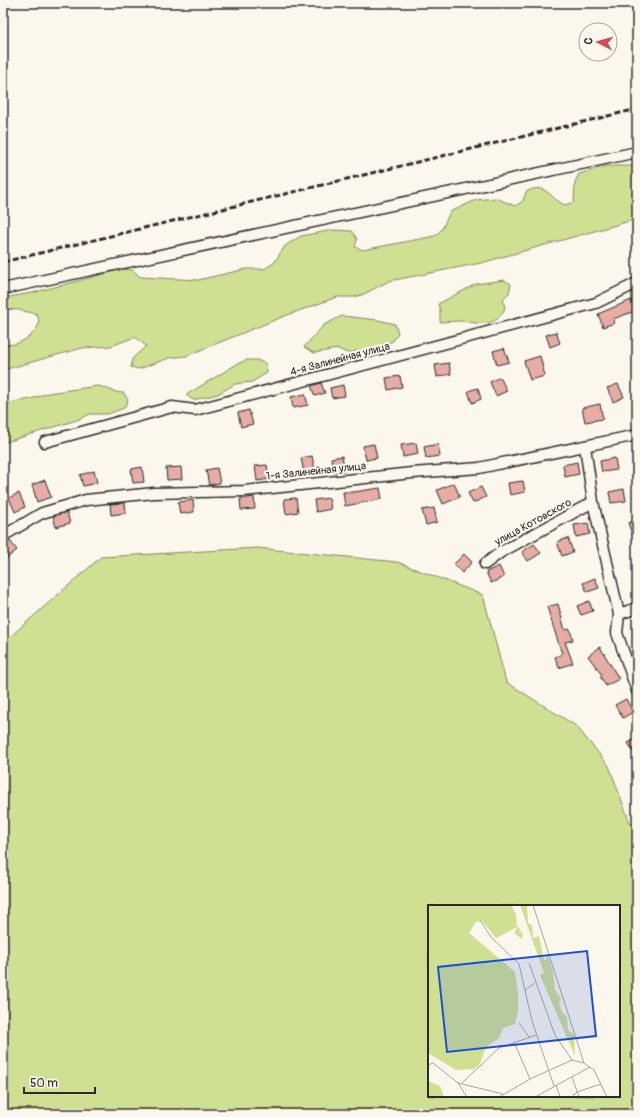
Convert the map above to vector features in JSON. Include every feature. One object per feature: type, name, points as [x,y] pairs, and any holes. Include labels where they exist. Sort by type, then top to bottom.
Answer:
[{"type":"street","points":[[3,289],[637,152]]},
{"type":"street","name":"4-я Залинейная улица","points":[[45,442],[172,407],[195,410],[588,305],[637,283]]},
{"type":"street","name":"1-я Залинейная улица","points":[[3,536],[42,513],[86,500],[154,493],[244,491],[412,473],[479,468],[637,435]]},
{"type":"street","points":[[585,446],[593,502],[619,614],[617,633],[637,690]]},
{"type":"street","name":"улица Котовского","points":[[484,564],[501,552],[593,502]]},
{"type":"street","points":[[619,614],[637,608]]},
{"type":"green space","points":[[606,166],[637,166],[637,219],[481,263],[389,281],[364,294],[355,297],[337,297],[282,317],[186,356],[169,358],[139,369],[131,367],[132,359],[146,346],[135,337],[111,346],[82,348],[3,370],[3,343],[13,344],[24,340],[34,332],[39,323],[37,314],[19,310],[3,309],[3,298],[32,293],[123,269],[133,270],[140,277],[198,280],[246,269],[264,269],[274,263],[285,246],[301,236],[333,230],[352,231],[357,239],[355,247],[363,250],[435,236],[442,229],[450,212],[476,200],[496,198],[515,206],[523,201],[526,192],[539,188],[543,189],[565,205],[574,202],[575,182],[579,174]]},
{"type":"green space","points":[[504,280],[511,284],[509,293],[503,299],[505,308],[496,320],[485,324],[459,321],[440,322],[440,310],[438,304],[476,284]]},
{"type":"green space","points":[[342,316],[378,320],[395,324],[398,333],[393,341],[375,349],[347,353],[338,349],[314,353],[304,347],[324,325]]},
{"type":"green space","points":[[247,360],[257,360],[266,364],[267,373],[252,382],[235,384],[218,394],[193,400],[186,395],[237,364]]},
{"type":"green space","points":[[98,386],[124,393],[128,400],[124,408],[108,414],[90,414],[80,419],[3,443],[4,404],[31,399],[48,393]]},
{"type":"green space","points":[[257,548],[397,562],[483,595],[506,682],[576,726],[609,766],[630,823],[637,827],[637,1114],[3,1114],[3,643],[101,557]]},
{"type":"building","points":[[631,300],[635,311],[613,319],[614,323],[603,327],[598,314]]},
{"type":"building","points":[[556,332],[560,343],[550,347],[546,335]]},
{"type":"building","points":[[504,348],[509,362],[497,365],[493,351]]},
{"type":"building","points":[[540,356],[545,376],[530,380],[524,361]]},
{"type":"building","points":[[449,363],[451,374],[437,377],[435,365]]},
{"type":"building","points":[[400,376],[402,387],[388,390],[386,378]]},
{"type":"building","points":[[500,377],[507,391],[496,396],[490,382]]},
{"type":"building","points":[[321,383],[325,393],[315,396],[311,386]]},
{"type":"building","points":[[618,384],[624,397],[613,402],[607,388]]},
{"type":"building","points":[[343,385],[345,396],[332,398],[330,388]]},
{"type":"building","points":[[478,388],[481,399],[472,403],[468,391]]},
{"type":"building","points":[[305,394],[308,405],[293,408],[291,397]]},
{"type":"building","points":[[600,404],[603,419],[585,422],[582,408]]},
{"type":"building","points":[[249,410],[253,424],[241,427],[238,413]]},
{"type":"building","points":[[416,443],[418,454],[403,457],[401,445]]},
{"type":"building","points":[[374,444],[377,458],[366,460],[363,446]]},
{"type":"building","points":[[438,444],[440,456],[426,458],[424,447]]},
{"type":"building","points":[[312,456],[315,470],[304,472],[301,458]]},
{"type":"building","points":[[342,456],[345,471],[334,473],[331,458]]},
{"type":"building","points":[[615,458],[617,470],[602,472],[600,461]]},
{"type":"building","points":[[577,462],[579,474],[565,477],[563,465]]},
{"type":"building","points":[[267,465],[269,479],[257,481],[255,466]]},
{"type":"building","points":[[142,467],[144,482],[133,483],[131,469]]},
{"type":"building","points":[[181,467],[182,479],[167,480],[166,468]]},
{"type":"building","points":[[217,468],[220,483],[209,485],[206,470]]},
{"type":"building","points":[[94,471],[97,483],[83,486],[80,475]]},
{"type":"building","points":[[45,480],[51,497],[37,502],[32,485]]},
{"type":"building","points":[[523,481],[525,492],[510,495],[508,483]]},
{"type":"building","points":[[454,483],[460,497],[443,504],[437,490]]},
{"type":"building","points":[[481,487],[486,497],[473,503],[468,493]]},
{"type":"building","points":[[380,488],[382,499],[345,506],[343,492]]},
{"type":"building","points":[[624,489],[626,501],[611,503],[609,492]]},
{"type":"building","points":[[19,493],[25,507],[15,512],[9,498]]},
{"type":"building","points":[[254,497],[255,509],[241,510],[240,499]]},
{"type":"building","points":[[296,498],[298,512],[286,514],[284,499]]},
{"type":"building","points":[[329,498],[331,509],[316,512],[314,500]]},
{"type":"building","points":[[193,500],[194,512],[180,514],[178,502]]},
{"type":"building","points":[[125,503],[126,513],[111,515],[110,504]]},
{"type":"building","points":[[434,508],[437,522],[426,525],[422,510]]},
{"type":"building","points":[[67,512],[70,523],[56,527],[53,516]]},
{"type":"building","points":[[637,520],[637,545],[636,545],[628,523]]},
{"type":"building","points":[[588,523],[590,534],[576,537],[574,525]]},
{"type":"building","points":[[568,538],[573,552],[562,556],[557,542]]},
{"type":"building","points":[[10,541],[17,550],[3,561],[3,546]]},
{"type":"building","points":[[534,544],[541,553],[528,561],[522,552]]},
{"type":"building","points":[[464,554],[472,562],[462,573],[454,564]]},
{"type":"building","points":[[499,566],[504,577],[491,583],[486,572]]},
{"type":"building","points":[[595,578],[599,588],[587,592],[583,583]]},
{"type":"building","points":[[589,601],[593,611],[581,615],[577,606]]},
{"type":"building","points":[[558,604],[565,630],[570,629],[573,640],[565,642],[573,663],[559,668],[555,657],[562,654],[547,607]]},
{"type":"building","points":[[600,647],[619,679],[606,686],[600,676],[602,675],[588,656]]},
{"type":"building","points":[[626,699],[633,712],[623,718],[615,705]]},
{"type":"building","points":[[637,738],[637,758],[628,743]]},
{"type":"railway","points":[[3,262],[637,109]]}]
